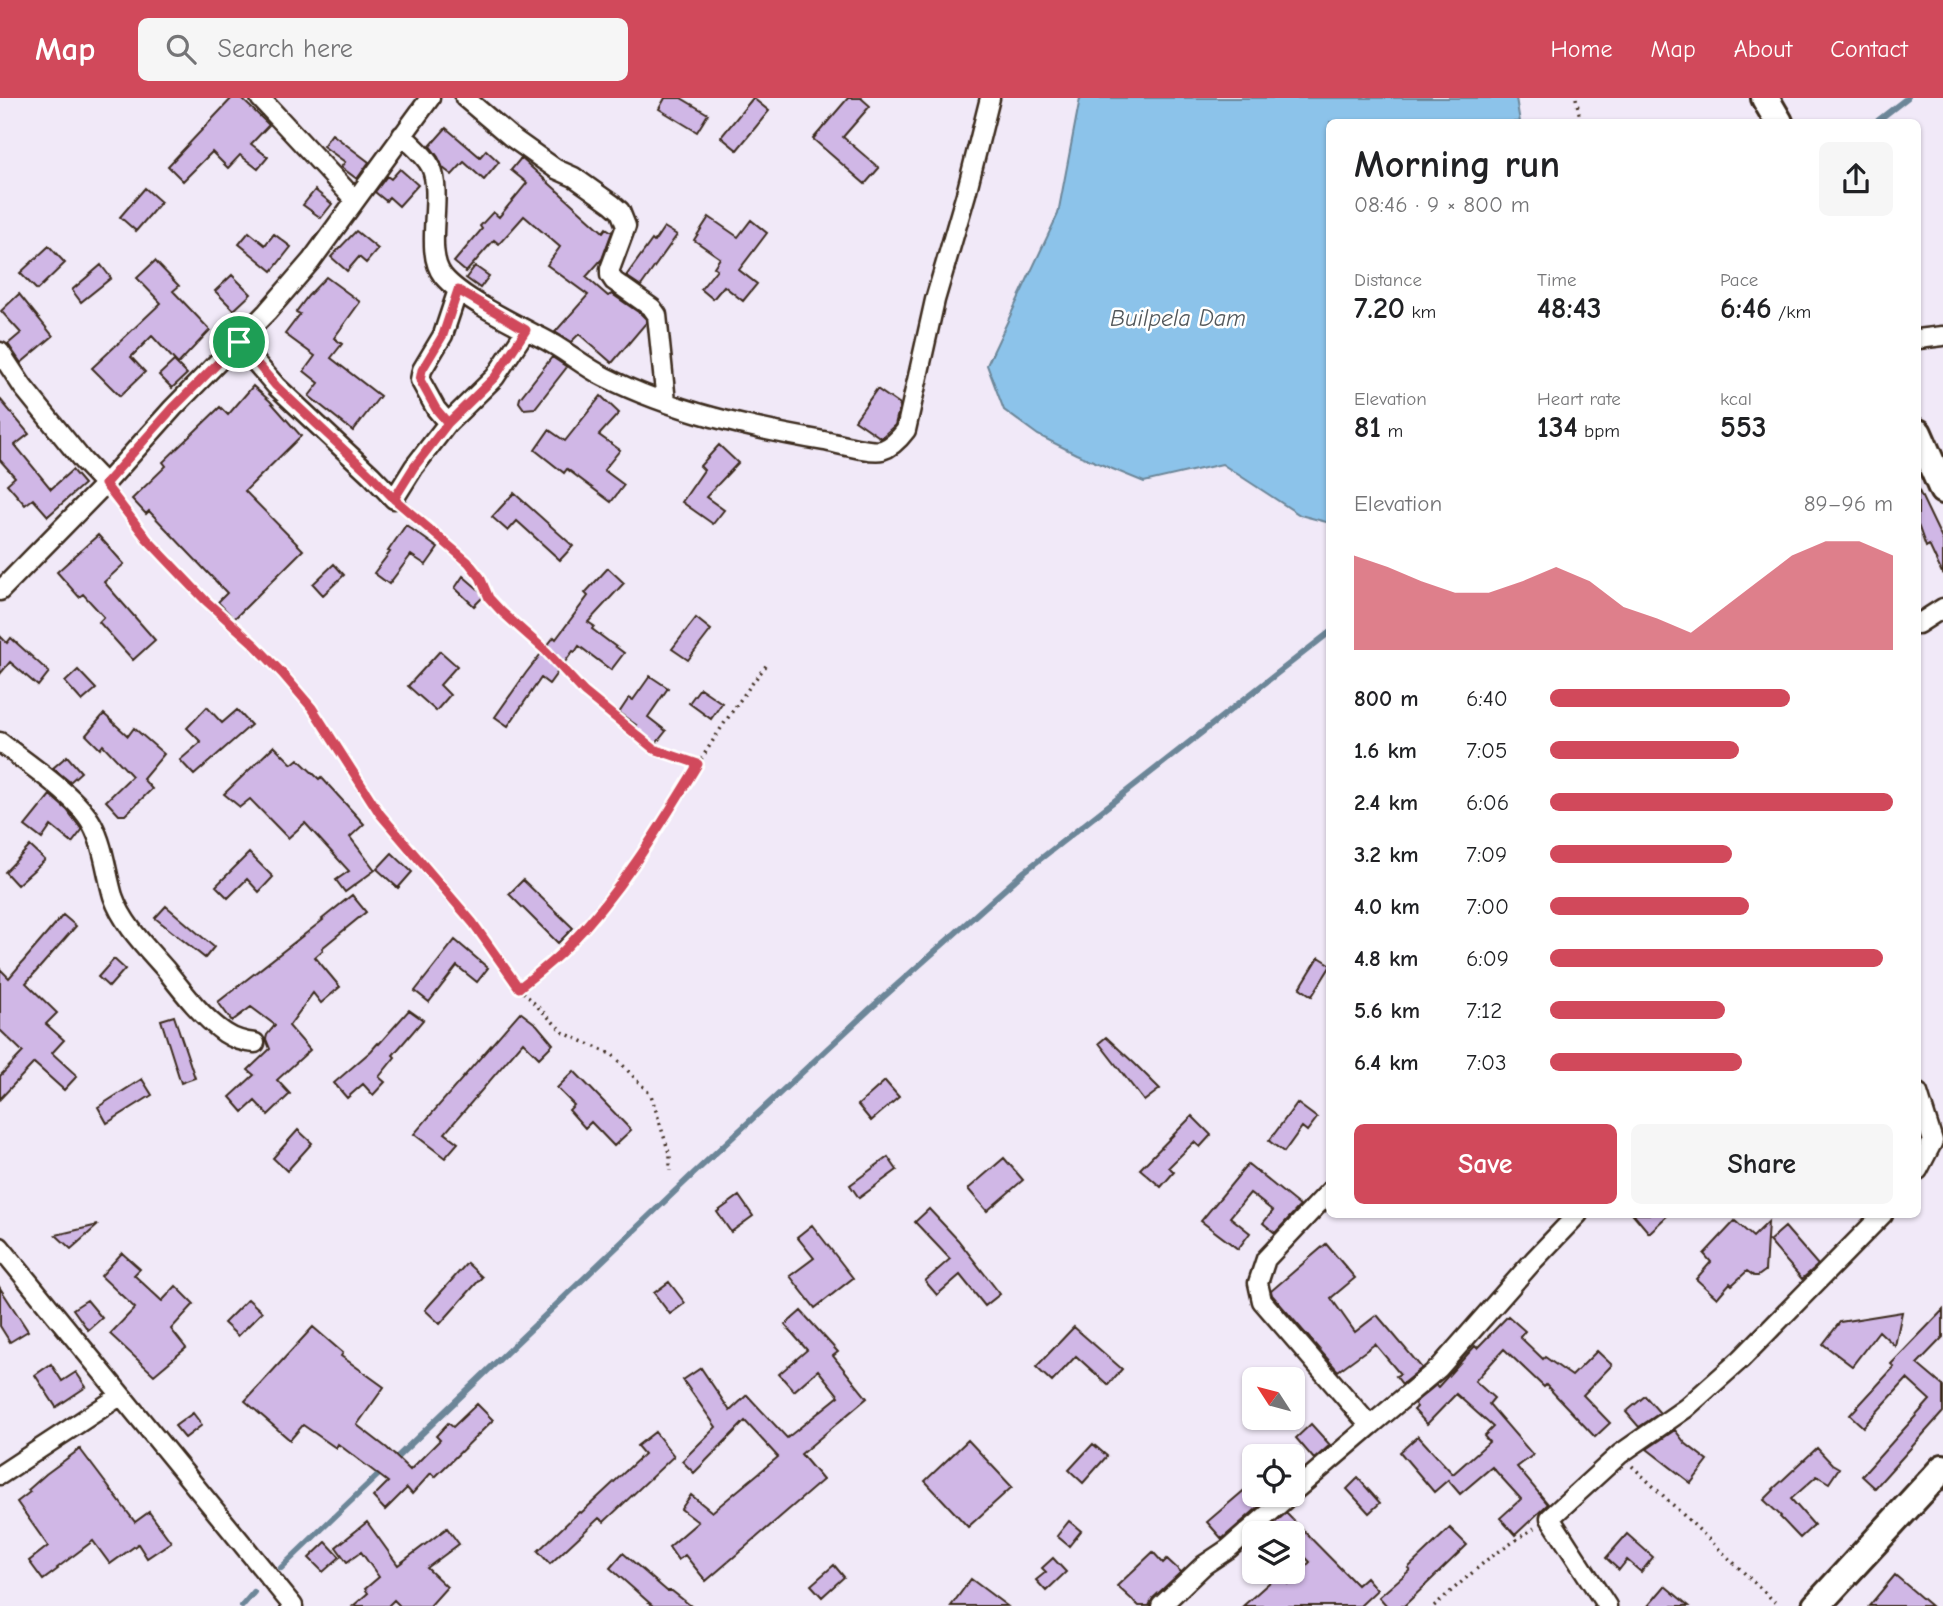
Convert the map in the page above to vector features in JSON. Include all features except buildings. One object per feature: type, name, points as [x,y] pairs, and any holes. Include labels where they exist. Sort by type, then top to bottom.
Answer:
[{"type":"main road","points":[[1765,98],[1777,119]]},
{"type":"main road","points":[[1921,440],[1943,490]]},
{"type":"main road","points":[[1816,1606],[1943,1468]]},
{"type":"street","points":[[260,98],[355,200]]},
{"type":"street","points":[[0,591],[239,342],[311,261],[430,98]]},
{"type":"street","points":[[465,98],[523,145],[556,169],[574,177],[620,211],[626,226],[610,268],[610,275],[657,315],[666,402]]},
{"type":"street","points":[[402,135],[430,166],[435,182],[435,253],[441,274],[458,290],[552,343],[603,376],[639,392],[727,421],[881,450],[897,442],[906,430],[934,300],[966,194],[990,98]]},
{"type":"street","points":[[448,423],[436,409],[420,380],[422,370],[443,335],[458,290]]},
{"type":"street","points":[[239,342],[276,386],[394,499],[414,467],[448,423],[495,377],[526,330]]},
{"type":"street","points":[[1921,339],[1943,336]]},
{"type":"street","points":[[0,352],[23,387],[105,484]]},
{"type":"street","points":[[1921,622],[1943,608]]},
{"type":"street","points":[[0,742],[77,805],[92,823],[105,858],[114,897],[128,925],[146,948],[192,1001],[222,1030],[242,1041],[255,1043]]},
{"type":"street","points":[[1921,1103],[1933,1141],[1921,1164]]},
{"type":"street","points":[[1326,1195],[1266,1259],[1258,1283],[1262,1301],[1370,1426]]},
{"type":"street","points":[[1305,1482],[1438,1368],[1574,1218]]},
{"type":"street","points":[[1607,1606],[1550,1518],[1620,1454],[1686,1408],[1741,1359],[1878,1218]]},
{"type":"street","points":[[0,1247],[293,1606]]},
{"type":"street","points":[[0,1475],[120,1396]]},
{"type":"street","points":[[1172,1603],[1204,1565],[1228,1549],[1276,1507]]},
{"type":"path","points":[[1576,98],[1580,119]]},
{"type":"path","points":[[105,484],[147,539],[206,601],[254,644],[312,708],[380,814],[473,923],[519,988],[564,1032],[613,1055],[651,1095],[670,1156],[670,1171]]},
{"type":"path","points":[[394,499],[468,562],[480,577],[489,598],[546,651],[584,692],[654,749],[698,764]]},
{"type":"path","points":[[519,988],[567,947],[612,895],[659,829],[737,704],[769,662]]},
{"type":"path","points":[[1620,1454],[1779,1606]]},
{"type":"path","points":[[1434,1606],[1488,1559],[1550,1518]]},
{"type":"water","name":"Builpela Dam","points":[[1080,98],[1516,98],[1520,119],[1326,119],[1326,522],[1300,515],[1222,464],[1144,482],[1038,435],[1004,410],[987,365],[1058,214]]},
{"type":"waterway","points":[[1880,119],[1907,98]]},
{"type":"waterway","points":[[391,1463],[692,1175],[870,1009],[1025,871],[1326,635]]},
{"type":"waterway","points":[[281,1568],[383,1470]]},
{"type":"waterway","points":[[242,1606],[254,1592]]},
{"type":"route","points":[[239,342],[173,408],[105,484],[147,539],[206,601],[254,644],[312,708],[380,814],[473,923],[519,988],[567,947],[612,895],[659,829],[698,764],[654,749],[584,692],[546,651],[489,598],[480,577],[468,562],[394,499],[414,467],[448,423],[495,377],[526,330],[458,290],[443,335],[422,370],[420,380],[436,409],[448,423],[414,467],[394,499],[276,386],[239,342]]}]
